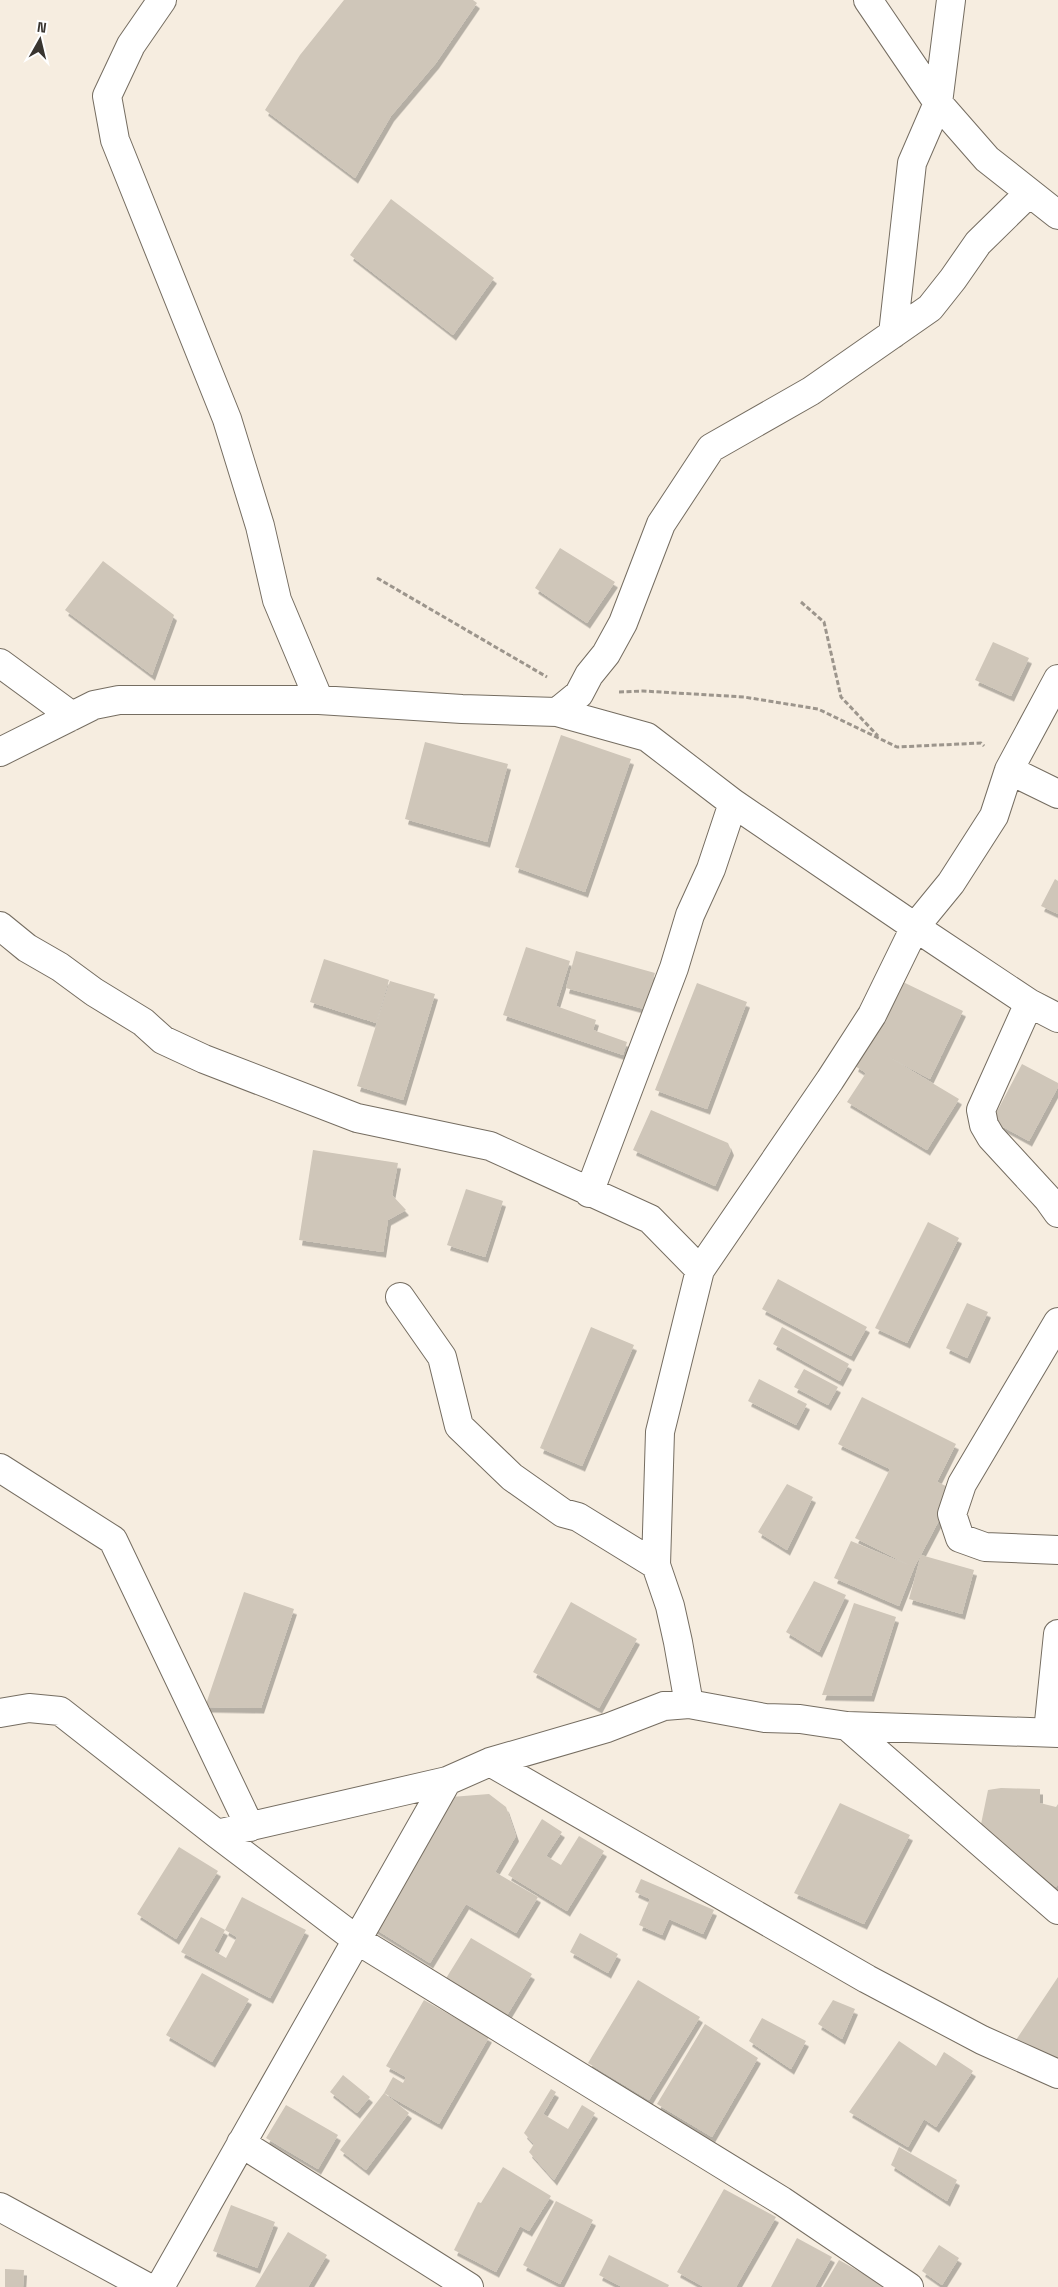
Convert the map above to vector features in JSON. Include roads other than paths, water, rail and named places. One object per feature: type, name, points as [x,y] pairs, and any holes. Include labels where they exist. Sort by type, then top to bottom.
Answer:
[{"type":"street","points":[[162,0],[131,44],[107,96],[115,140],[227,419],[260,526],[277,600],[318,700]]},
{"type":"street","points":[[868,0],[938,103],[987,159],[1058,215]]},
{"type":"street","points":[[893,334],[912,163],[938,103],[952,0]]},
{"type":"street","points":[[557,712],[579,694],[589,675],[606,654],[623,623],[661,524],[711,448],[811,391],[930,308],[953,280],[978,243],[1029,193]]},
{"type":"street","points":[[0,663],[72,716]]},
{"type":"street","points":[[689,1704],[676,1633],[656,1565],[660,1432],[700,1270],[830,1080],[872,1015],[915,927],[951,883],[994,816],[1009,770],[1058,678]]},
{"type":"street","points":[[0,752],[94,705],[119,700],[318,700],[462,709],[557,712],[647,737],[733,803],[1029,1003],[1058,1018]]},
{"type":"street","points":[[1009,770],[1058,794]]},
{"type":"street","points":[[590,1193],[674,968],[690,915],[711,869],[733,803]]},
{"type":"street","points":[[0,926],[27,948],[136,1018],[163,1040],[204,1059],[357,1118],[490,1146],[650,1220],[700,1270]]},
{"type":"street","points":[[1029,1003],[980,1110],[984,1125],[992,1137],[1048,1199],[1058,1214]]},
{"type":"street","points":[[400,1297],[442,1357],[458,1426],[512,1476],[563,1513],[578,1516],[656,1565]]},
{"type":"street","points":[[1058,1322],[962,1484],[952,1514],[960,1538],[985,1547],[1058,1550]]},
{"type":"street","points":[[0,1468],[113,1540],[250,1827]]},
{"type":"street","points":[[217,1834],[447,1782],[490,1762],[607,1728],[664,1706],[689,1704],[765,1718],[800,1719],[847,1726],[1053,1732],[1058,1634]]},
{"type":"street","points":[[0,1713],[29,1708],[60,1712],[357,1940],[782,2201],[909,2287]]},
{"type":"street","points":[[847,1726],[1058,1910]]},
{"type":"street","points":[[490,1762],[867,1979],[982,2040],[1058,2074]]},
{"type":"street","points":[[160,2287],[447,1782]]},
{"type":"street","points":[[241,2143],[470,2287]]},
{"type":"street","points":[[0,2207],[147,2287]]}]
